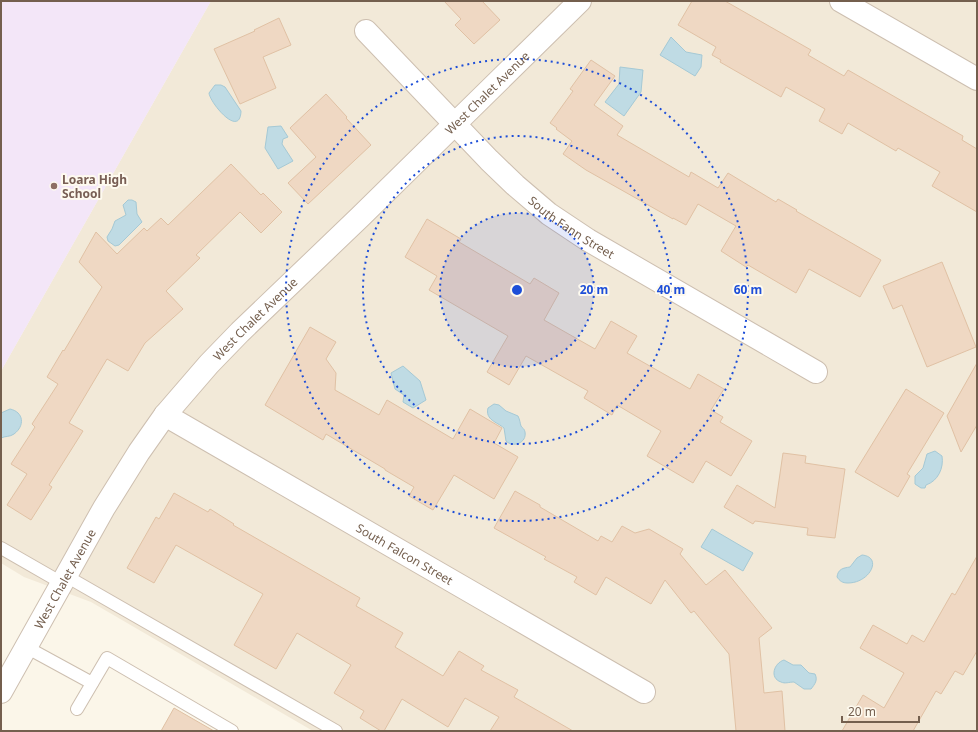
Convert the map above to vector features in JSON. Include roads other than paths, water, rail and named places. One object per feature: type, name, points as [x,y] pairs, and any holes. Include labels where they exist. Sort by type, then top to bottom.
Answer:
[{"type":"street","name":"West Chalet Avenue","points":[[1,692],[119,484],[165,415],[209,364],[240,332],[360,217],[580,1]]},
{"type":"street","points":[[842,1],[977,80]]},
{"type":"street","name":"South Fann Street","points":[[366,31],[454,124],[515,185],[549,214],[588,240],[816,372]]},
{"type":"street","name":"South Falcon Street","points":[[165,415],[644,692]]},
{"type":"lane","points":[[1,548],[64,579],[336,731]]},
{"type":"lane","points":[[26,647],[92,683]]},
{"type":"lane","points":[[77,709],[106,658],[232,731]]},
{"type":"water","points":[[671,37],[686,52],[702,55],[701,67],[695,76],[660,55]]},
{"type":"water","points":[[620,67],[643,70],[641,92],[624,116],[605,102],[619,84]]},
{"type":"water","points":[[215,85],[225,87],[241,111],[239,119],[236,121],[225,116],[214,104],[209,93]]},
{"type":"water","points":[[281,126],[288,137],[283,139],[282,144],[293,161],[278,169],[265,148],[268,127]]},
{"type":"water","points":[[128,200],[136,202],[137,214],[142,222],[119,245],[115,246],[108,241],[107,237],[115,221],[126,215],[123,205]]},
{"type":"water","points":[[403,366],[420,381],[426,400],[413,408],[403,402],[404,395],[395,389],[391,373]]},
{"type":"water","points":[[494,404],[499,405],[506,411],[518,416],[521,426],[525,432],[522,442],[512,444],[506,441],[504,428],[492,420],[488,415],[488,408]]},
{"type":"water","points":[[10,409],[18,413],[20,416],[20,427],[18,431],[11,436],[1,438],[1,413]]},
{"type":"water","points":[[935,451],[942,456],[941,469],[934,480],[926,485],[925,488],[921,488],[915,484],[915,476],[923,468],[927,454]]},
{"type":"water","points":[[712,529],[753,553],[743,571],[701,547]]},
{"type":"water","points":[[862,555],[872,560],[873,565],[868,575],[856,582],[846,583],[840,581],[837,577],[840,571],[843,568],[850,567],[857,558]]},
{"type":"water","points":[[784,660],[793,665],[801,665],[809,673],[815,674],[816,682],[811,689],[804,689],[794,682],[784,683],[777,680],[774,674],[775,667]]},
{"type":"place","name":"Loara High School","points":[[54,186]]}]
